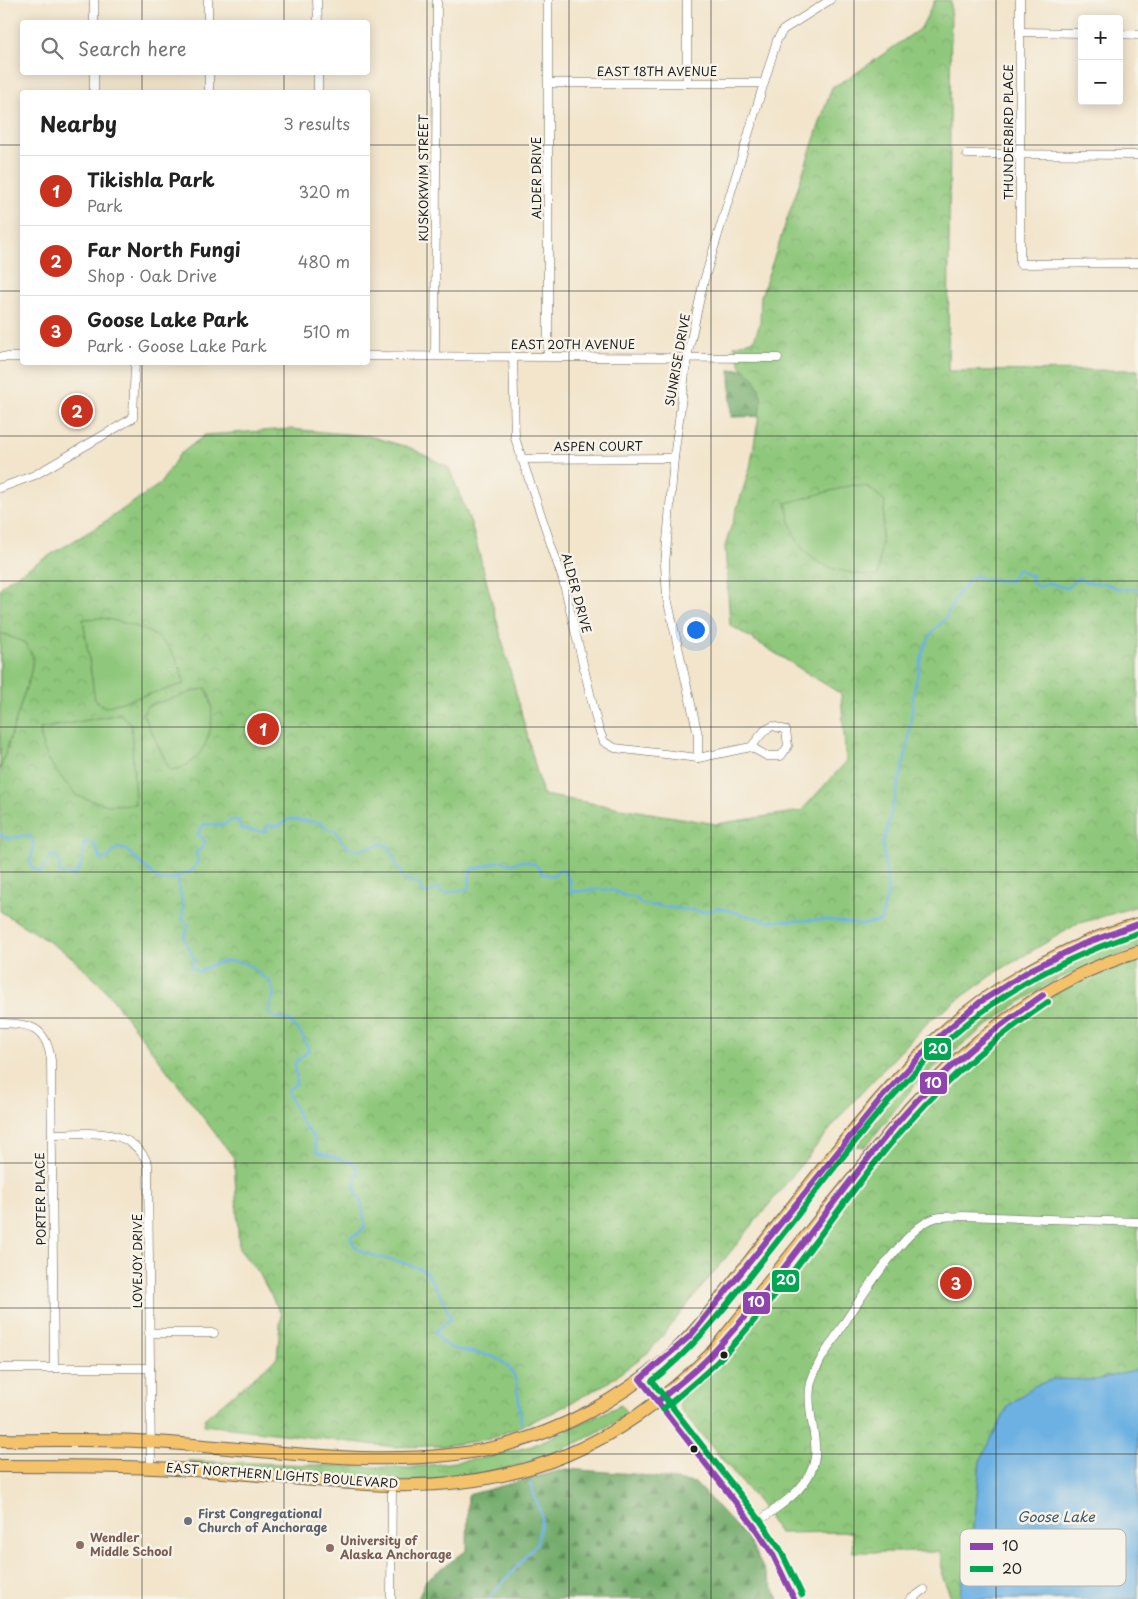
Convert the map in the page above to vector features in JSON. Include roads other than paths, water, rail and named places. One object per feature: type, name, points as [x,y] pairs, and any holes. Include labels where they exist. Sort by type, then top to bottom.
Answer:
[{"type":"main road","name":"EAST NORTHERN LIGHTS BOULEVARD","points":[[0,1440],[151,1441],[399,1458],[468,1453],[506,1445],[544,1433],[609,1401],[667,1358],[690,1336],[876,1104],[936,1039],[992,995],[1035,968],[1098,938],[1138,924]]},
{"type":"main road","name":"EAST NORTHERN LIGHTS BOULEVARD","points":[[0,1466],[151,1467],[392,1486],[442,1484],[481,1479],[553,1461],[587,1447],[612,1434],[657,1402],[689,1376],[731,1331],[893,1128],[946,1069],[1006,1019],[1028,1004],[1080,975],[1138,952]]},
{"type":"street","points":[[94,0],[94,20]]},
{"type":"street","points":[[208,0],[208,20]]},
{"type":"street","points":[[318,0],[318,20]]},
{"type":"street","name":"KUSKOKWIM STREET","points":[[435,356],[436,0]]},
{"type":"street","name":"ALDER DRIVE","points":[[548,0],[548,356]]},
{"type":"street","points":[[686,0],[687,84]]},
{"type":"street","name":"THUNDERBIRD PLACE","points":[[1020,0],[1020,264],[1138,263]]},
{"type":"street","name":"SUNRISE DRIVE","points":[[698,758],[698,735],[667,598],[665,565],[674,458],[687,358],[703,284],[777,40],[783,30],[828,1]]},
{"type":"street","points":[[1020,32],[1078,33]]},
{"type":"street","points":[[1123,34],[1138,34]]},
{"type":"street","points":[[94,75],[94,90]]},
{"type":"street","points":[[208,75],[209,90]]},
{"type":"street","points":[[318,75],[318,90]]},
{"type":"street","name":"EAST 18TH AVENUE","points":[[549,84],[764,83]]},
{"type":"street","points":[[967,154],[1138,156]]},
{"type":"street","name":"EAST 20TH AVENUE","points":[[370,356],[778,358]]},
{"type":"street","name":"ALDER DRIVE","points":[[513,356],[515,438],[563,580],[598,727],[604,742],[615,748],[698,758],[751,747]]},
{"type":"street","points":[[0,357],[20,357]]},
{"type":"street","points":[[0,488],[35,475],[133,418],[135,365]]},
{"type":"street","name":"ASPEN COURT","points":[[521,459],[674,458]]},
{"type":"street","points":[[773,726],[786,730],[788,746],[781,756],[767,756],[751,747],[765,730],[773,726]]},
{"type":"street","name":"PORTER PLACE","points":[[0,1023],[22,1024],[41,1032],[49,1046],[52,1060],[54,1368]]},
{"type":"street","name":"LOVEJOY DRIVE","points":[[52,1134],[112,1134],[126,1138],[144,1154],[148,1164],[151,1467]]},
{"type":"street","points":[[753,1525],[799,1490],[810,1474],[816,1458],[817,1442],[810,1400],[813,1375],[842,1328],[895,1251],[911,1233],[934,1218],[962,1216],[1138,1222]]},
{"type":"street","points":[[149,1333],[214,1333]]},
{"type":"street","points":[[0,1368],[150,1368]]},
{"type":"street","points":[[640,1379],[753,1525],[772,1553],[794,1599]]},
{"type":"street","points":[[391,1599],[392,1486]]},
{"type":"street","points":[[911,1599],[924,1590]]},
{"type":"water","name":"Goose Lake","points":[[1138,1369],[1138,1599],[961,1599],[961,1586],[1126,1586],[1126,1529],[973,1529],[980,1461],[1009,1405],[1034,1386],[1054,1379],[1096,1380]]},
{"type":"waterway","points":[[0,833],[7,839],[29,835],[34,844],[30,864],[35,870],[41,872],[51,856],[55,855],[60,860],[59,873],[74,876],[81,866],[84,842],[94,844],[101,860],[109,857],[116,849],[125,849],[159,880],[170,880],[193,870],[198,860],[196,852],[202,848],[205,840],[197,834],[204,824],[224,825],[231,820],[238,820],[241,829],[266,832],[268,825],[279,826],[289,819],[322,823],[329,830],[335,830],[345,845],[357,851],[381,844],[387,845],[394,856],[396,867],[402,870],[402,878],[419,884],[423,893],[428,894],[437,888],[444,893],[469,889],[470,870],[501,861],[509,864],[524,861],[536,865],[543,874],[554,876],[558,870],[562,869],[570,881],[571,892],[613,891],[624,896],[635,897],[641,904],[704,912],[719,908],[768,921],[828,920],[862,925],[881,921],[888,891],[883,844],[908,746],[914,690],[924,648],[933,631],[945,619],[958,593],[965,587],[967,581],[976,575],[982,579],[1011,581],[1017,568],[1023,573],[1033,576],[1031,582],[1039,587],[1048,583],[1067,588],[1079,578],[1086,582],[1107,584],[1119,589],[1138,589]]},
{"type":"waterway","points":[[177,876],[183,908],[183,921],[189,925],[184,938],[195,960],[191,967],[199,972],[212,965],[234,961],[241,962],[254,969],[270,981],[274,994],[268,1012],[275,1018],[289,1020],[300,1032],[309,1050],[295,1063],[296,1084],[287,1091],[300,1120],[314,1138],[317,1152],[354,1163],[358,1172],[354,1187],[362,1204],[365,1227],[358,1234],[351,1236],[353,1244],[370,1255],[406,1264],[426,1273],[437,1288],[451,1318],[435,1332],[443,1342],[452,1348],[494,1357],[504,1363],[515,1377],[521,1423]]},
{"type":"waterway","points":[[489,1599],[537,1543],[542,1517],[530,1483]]},
{"type":"place","name":"Far North Fungi","points":[[77,411]]},
{"type":"place","name":"Tikishla Park","points":[[263,729]]},
{"type":"place","name":"Goose Lake Park","points":[[956,1283]]},
{"type":"place","name":"First Congregational Church of Anchorage","points":[[188,1521]]},
{"type":"place","name":"Wendler Middle School","points":[[80,1545]]},
{"type":"place","name":"University of Alaska Anchorage","points":[[330,1548]]}]
